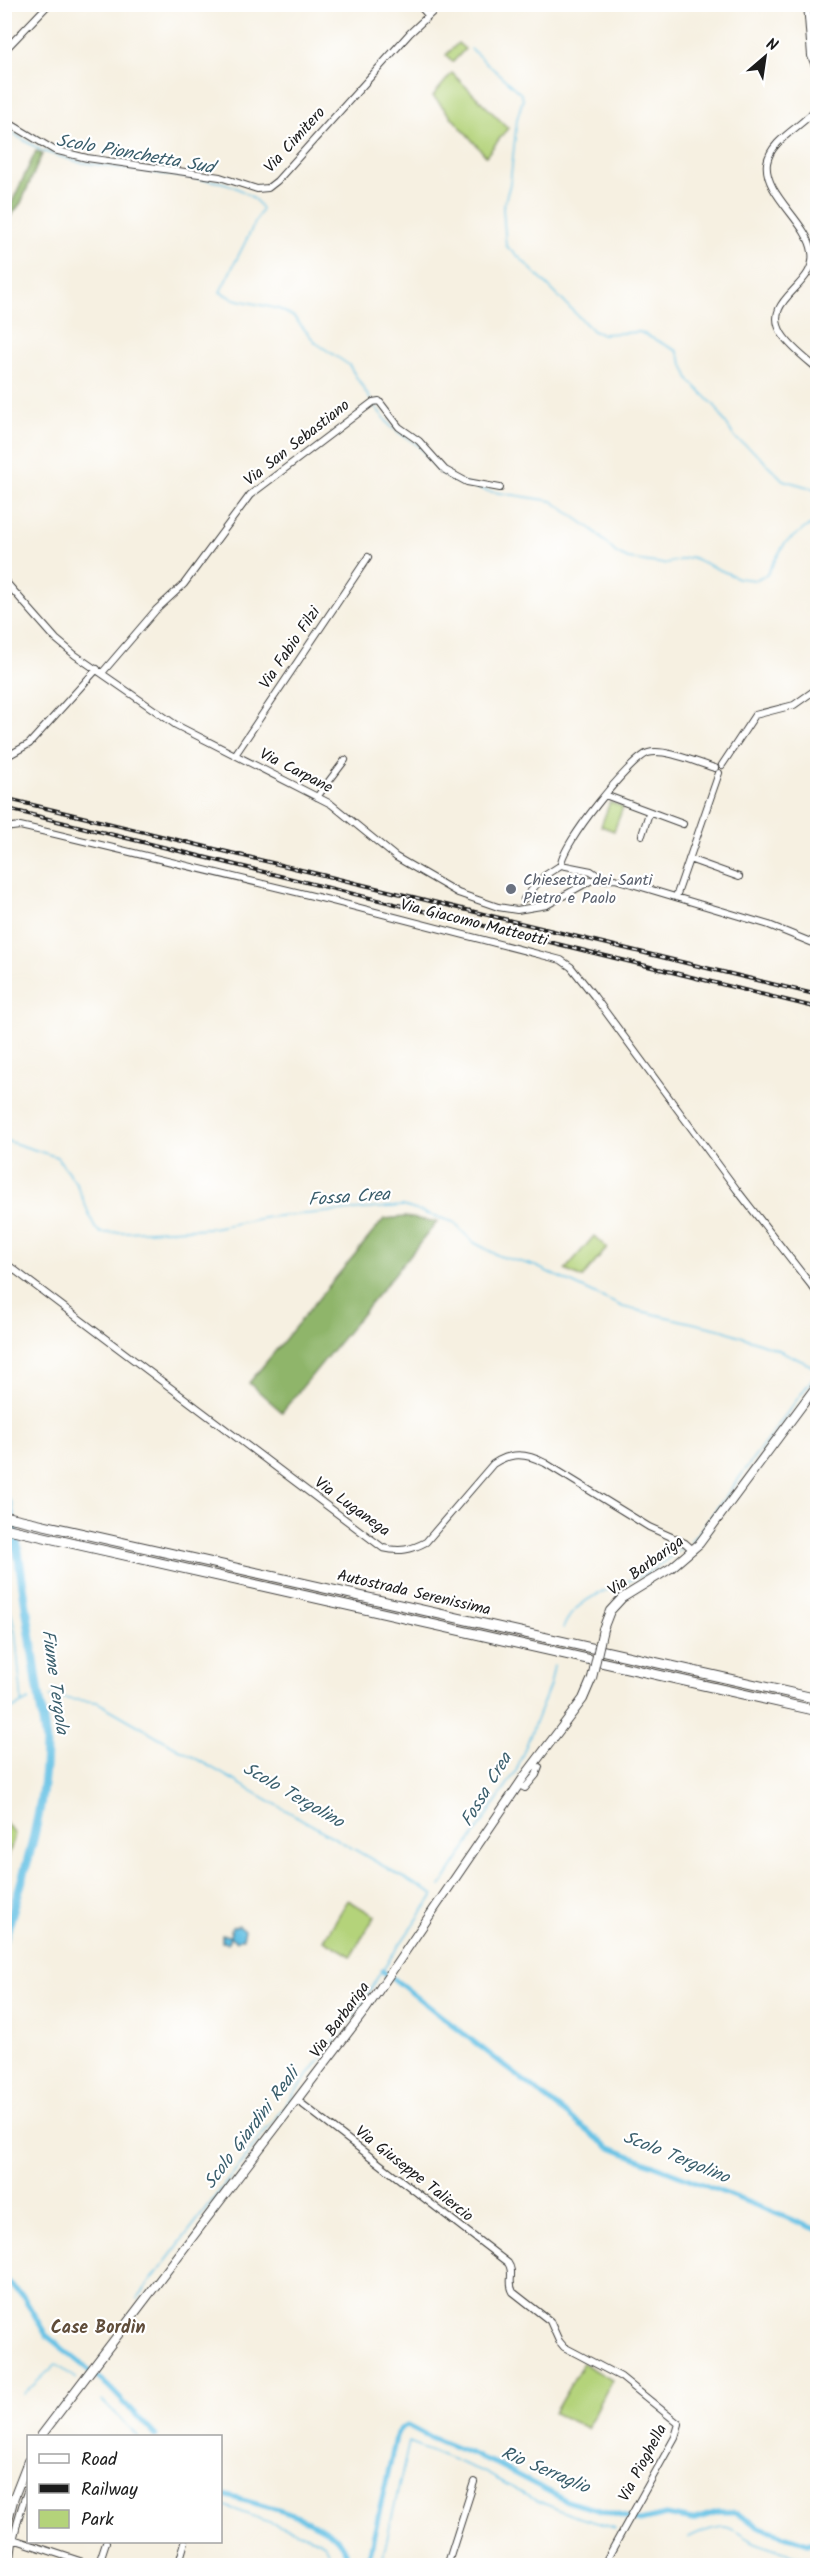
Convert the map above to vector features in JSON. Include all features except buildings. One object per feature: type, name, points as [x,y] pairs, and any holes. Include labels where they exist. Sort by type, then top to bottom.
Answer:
[{"type":"highway","name":"Autostrada Serenissima","points":[[4,1516],[818,1700]]},
{"type":"highway","name":"Autostrada Serenissima","points":[[4,1528],[818,1711]]},
{"type":"main road","name":"Via Barbariga","points":[[42,2435],[366,2009],[519,1785],[583,1699],[592,1678],[603,1629],[610,1611],[622,1598],[671,1568],[693,1550],[818,1384]]},
{"type":"main road","points":[[4,2535],[14,2497],[27,2464]]},
{"type":"street","points":[[4,51],[49,4]]},
{"type":"street","points":[[418,4],[430,13],[441,4]]},
{"type":"street","points":[[807,4],[812,56],[818,73]]},
{"type":"street","name":"Via Cimitero","points":[[4,120],[47,147],[64,153],[220,177],[257,189],[265,189],[277,181],[430,13]]},
{"type":"street","points":[[818,106],[773,149],[767,164],[771,183],[807,238],[813,258],[812,268],[807,277],[782,302],[777,313],[778,325],[783,336],[818,369]]},
{"type":"street","name":"Via San Sebastiano","points":[[99,671],[156,610],[184,584],[250,495],[374,402],[379,402],[399,427],[419,441],[445,470],[462,480],[500,488]]},
{"type":"street","name":"Via Fabio Filzi","points":[[235,755],[368,556]]},
{"type":"street","name":"Via Carpane","points":[[4,580],[56,639],[75,655],[176,725],[317,797],[346,815],[403,862],[458,893],[498,908],[517,910],[547,905],[581,885],[601,878]]},
{"type":"street","points":[[4,758],[29,744],[99,671]]},
{"type":"street","points":[[676,897],[719,780],[718,769],[755,715],[794,705],[818,688]]},
{"type":"street","points":[[561,865],[564,851],[605,795],[647,753],[666,753],[718,769]]},
{"type":"street","points":[[317,797],[345,759]]},
{"type":"street","points":[[605,795],[683,824]]},
{"type":"street","points":[[642,836],[649,813]]},
{"type":"street","name":"Via Giacomo Matteotti","points":[[4,828],[20,826],[70,837],[561,960],[571,967],[589,989],[731,1182],[818,1294]]},
{"type":"street","points":[[689,859],[739,877]]},
{"type":"street","points":[[524,899],[544,876],[561,865],[594,872],[601,878],[621,880],[768,925],[818,945]]},
{"type":"street","name":"Via Luganega","points":[[4,1262],[383,1548],[399,1551],[415,1548],[426,1542],[493,1464],[507,1456],[517,1454],[535,1457],[545,1462],[649,1527],[685,1543],[693,1550]]},
{"type":"street","name":"Via Barbariga","points":[[519,1785],[525,1788],[536,1775],[539,1767]]},
{"type":"street","name":"Via Giuseppe Taliercio","points":[[297,2100],[508,2263],[512,2270]]},
{"type":"street","name":"Via Pioghella","points":[[512,2270],[510,2285],[513,2292],[550,2321],[564,2347],[621,2377],[679,2424],[675,2437],[603,2565]]},
{"type":"street","points":[[447,2565],[474,2482]]},
{"type":"street","points":[[11,2565],[14,2538],[27,2492]]},
{"type":"street","points":[[4,2535],[27,2542]]},
{"type":"street","points":[[29,2543],[97,2565],[105,2543]]},
{"type":"street","points":[[178,2565],[184,2543]]},
{"type":"green space","points":[[458,43],[465,49],[453,62],[446,55]]},
{"type":"green space","points":[[452,73],[508,128],[486,156],[433,96]]},
{"type":"green space","points":[[36,151],[42,154],[21,203],[5,223],[5,217]]},
{"type":"green space","points":[[610,802],[623,807],[614,831],[601,826]]},
{"type":"green space","points":[[405,1217],[437,1222],[282,1412],[249,1383],[384,1219]]},
{"type":"green space","points":[[594,1236],[607,1248],[582,1278],[565,1270]]},
{"type":"green space","points":[[5,1596],[11,1631],[4,1637]]},
{"type":"green space","points":[[5,1822],[15,1834],[5,1868]]},
{"type":"green space","points":[[348,1900],[375,1916],[351,1956],[324,1940]]},
{"type":"green space","points":[[583,2363],[612,2380],[587,2428],[554,2413]]},
{"type":"water","points":[[239,1925],[245,1930],[243,1938],[236,1941],[230,1937],[228,1943],[222,1942],[222,1935],[230,1936],[232,1927]]},
{"type":"waterway","points":[[424,4],[429,9]]},
{"type":"waterway","points":[[471,49],[521,94],[523,99],[517,119],[510,184],[503,208],[506,246],[593,331],[602,334],[640,332],[677,351],[690,381],[715,406],[735,438],[756,453],[783,480],[818,490]]},
{"type":"waterway","name":"Scolo Pionchetta Sud","points":[[4,128],[42,151],[79,162],[220,182],[250,196],[262,209],[220,292],[234,299],[279,309],[294,317],[316,343],[349,365],[370,399]]},
{"type":"waterway","name":"Scolo Pionchetta Sud","points":[[374,405],[392,428],[419,446],[437,469],[451,480],[487,491],[552,501],[593,530],[616,553],[628,559],[664,564],[691,557],[738,578],[755,580],[767,574],[785,543],[808,526],[818,526]]},
{"type":"waterway","name":"Fossa Crea","points":[[4,1140],[57,1157],[76,1183],[95,1228],[101,1233],[212,1228],[268,1217],[403,1206],[453,1222],[473,1242],[499,1256],[535,1266],[623,1307],[723,1330],[779,1350],[818,1369]]},
{"type":"waterway","name":"Fossa Crea","points":[[691,1541],[818,1371]]},
{"type":"waterway","name":"Fiume Tergola","points":[[4,1499],[8,1504],[17,1545],[46,1742],[38,1817],[4,1939]]},
{"type":"waterway","name":"Fossa Crea","points":[[563,1628],[577,1607],[587,1600],[644,1574],[683,1547]]},
{"type":"waterway","points":[[4,1585],[15,1629],[22,1702]]},
{"type":"waterway","name":"Fossa Crea","points":[[441,1886],[516,1771],[550,1685],[554,1666]]},
{"type":"waterway","name":"Scolo Tergolino","points":[[50,1697],[97,1702],[434,1895],[382,1970],[357,2011],[137,2299]]},
{"type":"waterway","points":[[4,1713],[29,1700]]},
{"type":"waterway","name":"Scolo Tergolino","points":[[382,1970],[385,1973]]},
{"type":"waterway","name":"Scolo Tergolino","points":[[394,1979],[608,2147],[818,2230]]},
{"type":"waterway","name":"Rio Serraglio","points":[[4,2279],[23,2296],[46,2335],[108,2386],[155,2435]]},
{"type":"waterway","name":"Scolo Giardini Reali","points":[[24,2394],[56,2364],[76,2379]]},
{"type":"waterway","points":[[102,2400],[137,2435]]},
{"type":"waterway","name":"Rio Serraglio","points":[[367,2566],[397,2433],[407,2425],[496,2464],[569,2502],[640,2521],[666,2515],[692,2520],[718,2512],[733,2512],[760,2527],[808,2543],[818,2543]]},
{"type":"waterway","points":[[381,2566],[409,2442],[486,2473],[531,2498],[571,2515],[615,2528]]},
{"type":"waterway","name":"Rio Serraglio","points":[[222,2495],[281,2511],[325,2529],[340,2543],[352,2566]]},
{"type":"waterway","points":[[222,2505],[315,2539],[324,2544],[335,2566]]},
{"type":"waterway","points":[[689,2538],[711,2529],[725,2527],[764,2546],[818,2559]]},
{"type":"railway","points":[[4,798],[818,995]]},
{"type":"railway","points":[[4,808],[818,1008]]},
{"type":"place","name":"Chiesetta dei Santi Pietro e Paolo","points":[[511,889]]},
{"type":"district","name":"Case Bordin","points":[[98,2328]]}]
